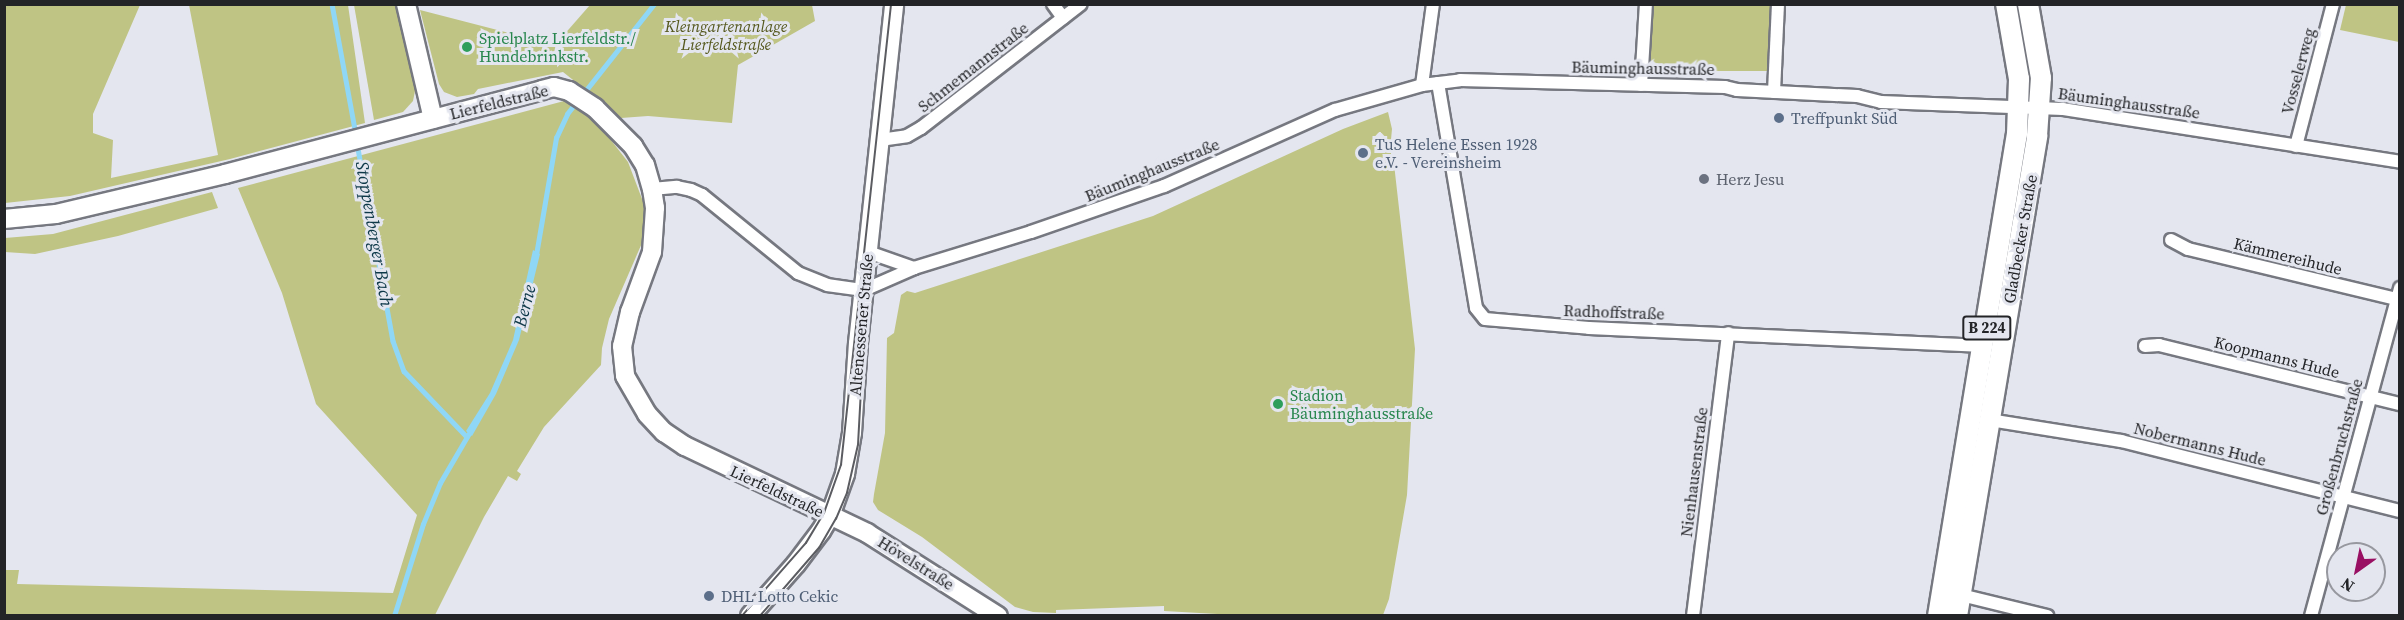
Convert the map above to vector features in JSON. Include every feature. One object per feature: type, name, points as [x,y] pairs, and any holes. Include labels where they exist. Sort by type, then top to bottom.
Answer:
[{"type":"main road","points":[[406,4],[433,119]]},
{"type":"main road","name":"Altenessener Straße","points":[[750,615],[807,551],[830,516],[844,480],[849,454],[894,4]]},
{"type":"main road","name":"Gladbecker Straße","points":[[1938,615],[2011,179],[2019,107],[2019,72],[2006,4]]},
{"type":"main road","name":"Gladbecker Straße","points":[[1957,615],[2041,108],[2038,50],[2028,4]]},
{"type":"main road","name":"Lierfeldstraße","points":[[4,219],[56,214],[347,143],[554,87],[569,91],[595,108],[633,146],[645,165],[652,189],[655,208],[652,252],[630,312],[622,346],[625,376],[634,394],[664,432],[685,446],[830,516]]},
{"type":"main road","name":"Hövelstraße","points":[[830,516],[867,533],[917,562],[998,615]]},
{"type":"street","points":[[1053,4],[1063,18]]},
{"type":"street","name":"Schmemannstraße","points":[[880,140],[907,136],[921,128],[1081,4]]},
{"type":"street","points":[[1422,85],[1433,4]]},
{"type":"street","points":[[1641,85],[1646,4]]},
{"type":"street","points":[[1774,92],[1778,4]]},
{"type":"street","name":"Vosselerweg","points":[[2296,146],[2332,4]]},
{"type":"street","name":"Bäuminghausstraße","points":[[864,290],[914,268],[1032,232],[1156,189],[1335,110],[1422,85],[1460,80],[1725,87],[1737,90],[1857,96],[1881,102],[2041,108],[2120,116],[2400,162]]},
{"type":"street","name":"Radhoffstraße","points":[[1438,83],[1479,315],[1492,321],[1589,328],[1984,346]]},
{"type":"street","points":[[652,189],[676,187],[702,195],[798,273],[827,285],[864,290]]},
{"type":"street","name":"Kämmereihude","points":[[2171,240],[2188,249],[2398,296]]},
{"type":"street","points":[[868,252],[914,268]]},
{"type":"street","name":"Großenbruchstraße","points":[[2311,615],[2398,296]]},
{"type":"street","name":"Nienhausenstraße","points":[[1693,615],[1728,333]]},
{"type":"street","name":"Koopmanns Hude","points":[[2145,346],[2159,345],[2400,404]]},
{"type":"street","name":"Nobermanns Hude","points":[[1990,420],[2121,441],[2400,511]]},
{"type":"street","points":[[1961,595],[2047,615]]},
{"type":"green space","points":[[4,5],[140,5],[93,114],[93,133],[113,140],[111,178],[218,155],[189,5],[348,5],[365,123],[230,159],[70,196],[5,203]]},
{"type":"green space","points":[[354,5],[400,5],[416,86],[413,101],[403,112],[374,120]]},
{"type":"green space","name":"Kleingartenanlage Lierfeldstraße","points":[[590,5],[812,5],[815,21],[738,65],[732,123],[648,116],[621,118],[563,72],[478,89],[474,94],[457,97],[444,92],[439,84],[420,10],[555,45]]},
{"type":"green space","points":[[1651,5],[1772,5],[1772,71],[1651,71]]},
{"type":"green space","points":[[2346,5],[2399,5],[2399,42],[2340,30]]},
{"type":"green space","points":[[564,101],[596,121],[628,162],[647,212],[642,243],[609,319],[602,348],[601,365],[544,427],[517,471],[521,474],[517,481],[508,476],[484,517],[435,615],[5,615],[4,570],[19,570],[17,584],[393,593],[417,515],[316,404],[282,293],[238,188]]},
{"type":"green space","points":[[1388,112],[1392,129],[1390,150],[1394,164],[1415,349],[1407,495],[1389,599],[1383,615],[1235,615],[1164,611],[1164,606],[1056,610],[1056,613],[1033,612],[1015,607],[922,537],[878,510],[873,502],[885,433],[887,338],[894,333],[901,295],[907,291],[915,293],[1153,216],[1343,129]]},
{"type":"green space","points":[[212,192],[218,208],[118,236],[35,254],[5,252],[5,238],[53,234]]},
{"type":"water","points":[[533,250],[540,254],[519,340],[496,394],[472,436],[466,431],[490,393],[513,340]]},
{"type":"waterway","name":"Stoppenberger Bach","points":[[332,4],[356,135]]},
{"type":"waterway","name":"Berne","points":[[583,94],[654,4]]},
{"type":"waterway","name":"Berne","points":[[536,255],[556,138],[567,114],[578,100]]},
{"type":"waterway","name":"Stoppenberger Bach","points":[[357,143],[393,341],[404,371],[467,437]]},
{"type":"waterway","name":"Berne","points":[[394,616],[423,524],[440,483],[471,430]]},
{"type":"tram line","points":[[742,616],[806,543],[824,513],[841,465],[891,4]]},
{"type":"tram line","points":[[760,616],[819,548],[836,519],[847,493],[858,445],[864,334]]},
{"type":"place","name":"Spielplatz Lierfeldstr./ Hundebrinkstr.","points":[[467,47]]},
{"type":"place","name":"Treffpunkt Süd","points":[[1779,118]]},
{"type":"place","name":"TuS Helene Essen 1928 e.V. - Vereinsheim","points":[[1363,153]]},
{"type":"place","name":"Herz Jesu","points":[[1704,179]]},
{"type":"place","name":"Stadion Bäuminghausstraße","points":[[1278,404]]},
{"type":"place","name":"DHL Lotto Cekic","points":[[709,596]]}]
